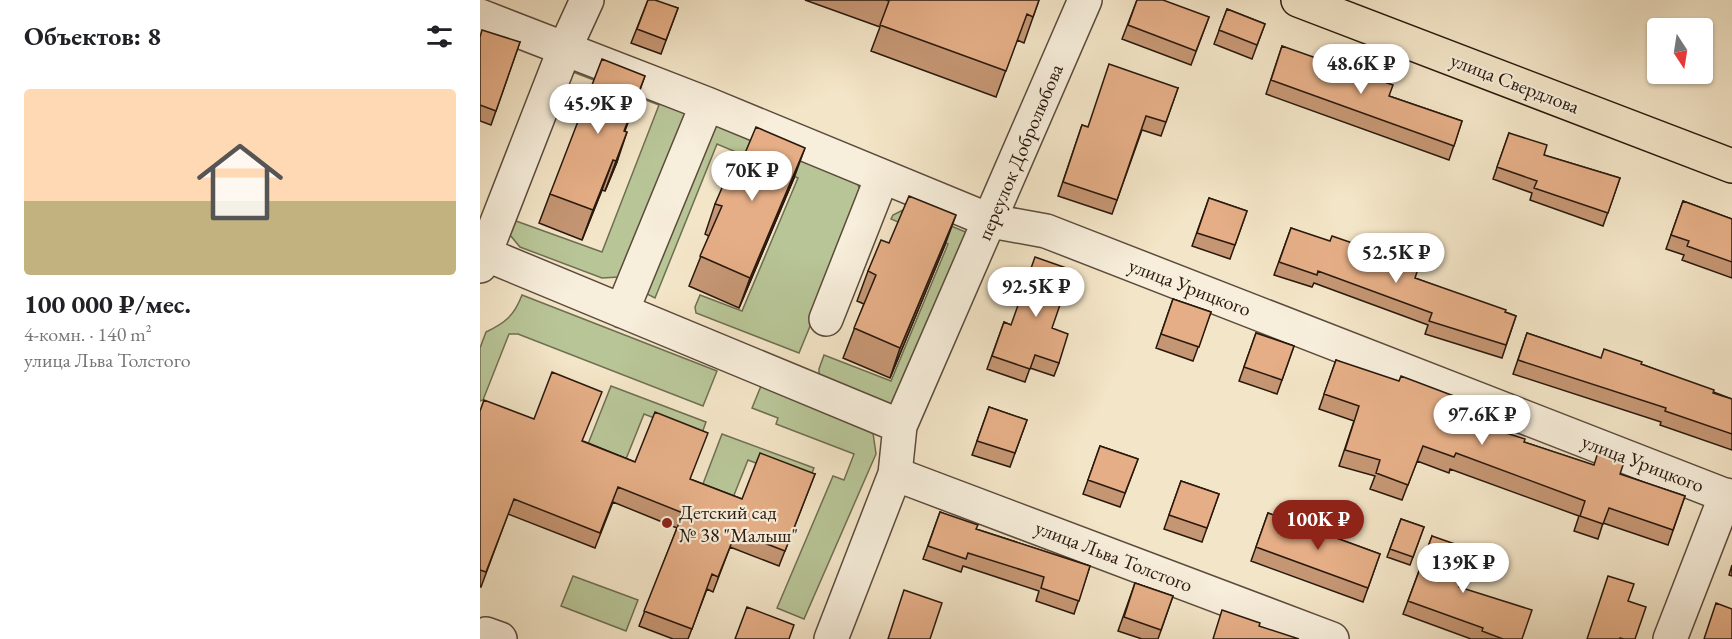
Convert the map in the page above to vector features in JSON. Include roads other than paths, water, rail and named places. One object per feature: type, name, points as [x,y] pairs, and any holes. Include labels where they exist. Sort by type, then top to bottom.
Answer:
[{"type":"main road","name":"улица Свердлова","points":[[1298,0],[1732,166]]},
{"type":"street","points":[[587,0],[565,48],[482,260],[622,311],[900,426]]},
{"type":"street","name":"переулок Добролюбова","points":[[831,639],[895,474],[900,426],[991,221],[1085,0]]},
{"type":"street","name":"улица Урицкого","points":[[480,16],[707,104],[991,221],[1046,231],[1729,497]]},
{"type":"street","points":[[622,311],[707,104]]},
{"type":"street","points":[[826,319],[882,177]]},
{"type":"street","name":"улица Льва Толстого","points":[[895,474],[1332,639]]},
{"type":"street","points":[[1670,639],[1729,497]]},
{"type":"place","name":"Детский сад № 38 \"Малыш\"","points":[[667,523]]}]
